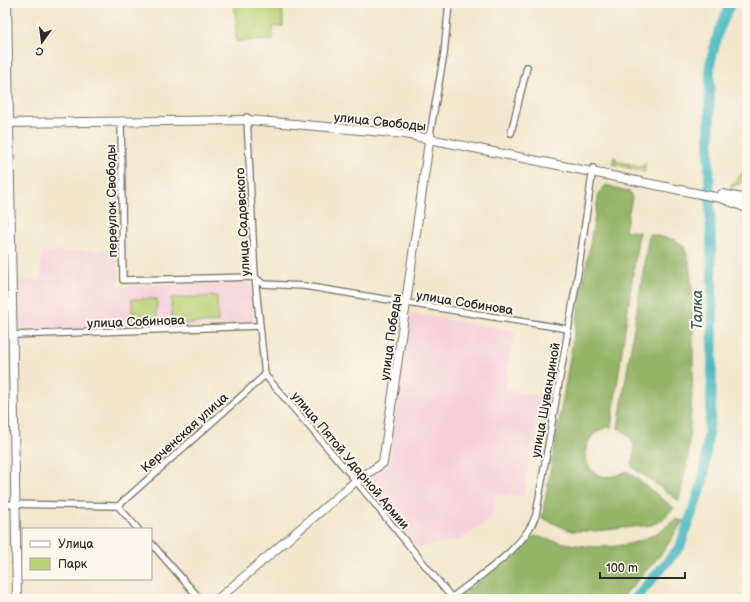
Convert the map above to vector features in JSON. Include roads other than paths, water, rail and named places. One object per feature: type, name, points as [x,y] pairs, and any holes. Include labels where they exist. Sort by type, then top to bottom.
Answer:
[{"type":"street","points":[[7,3],[6,120],[14,336],[17,599]]},
{"type":"street","name":"улица Победы","points":[[218,599],[356,481],[383,463],[430,136],[444,54],[450,3]]},
{"type":"street","points":[[511,133],[527,67]]},
{"type":"street","name":"улица Свободы","points":[[6,120],[121,121],[248,118]]},
{"type":"street","name":"улица Свободы","points":[[6,120],[248,118],[398,129],[593,170],[747,200]]},
{"type":"street","name":"улица Садовского","points":[[248,118],[255,277],[259,326]]},
{"type":"street","name":"переулок Свободы","points":[[121,121],[123,280]]},
{"type":"street","name":"улица Шувандиной","points":[[451,598],[507,554],[526,535],[533,524],[536,515],[568,329],[593,170]]},
{"type":"street","name":"улица Свободы","points":[[721,196],[747,208]]},
{"type":"street","name":"улица Собинова","points":[[123,280],[255,277],[263,284],[304,286],[407,304],[568,329]]},
{"type":"street","points":[[3,308],[13,308]]},
{"type":"street","points":[[259,326],[265,375]]},
{"type":"street","name":"улица Собинова","points":[[14,336],[259,326]]},
{"type":"street","name":"улица Пятой Ударной Армии","points":[[265,375],[356,481],[451,598]]},
{"type":"street","name":"Керченская улица","points":[[118,506],[265,375]]},
{"type":"street","points":[[3,504],[118,506],[137,528]]},
{"type":"street","points":[[152,544],[200,599]]},
{"type":"waterway","name":"Талка","points":[[635,599],[680,547],[703,481],[711,410],[713,324],[709,161],[710,64],[719,30],[731,3]]}]
